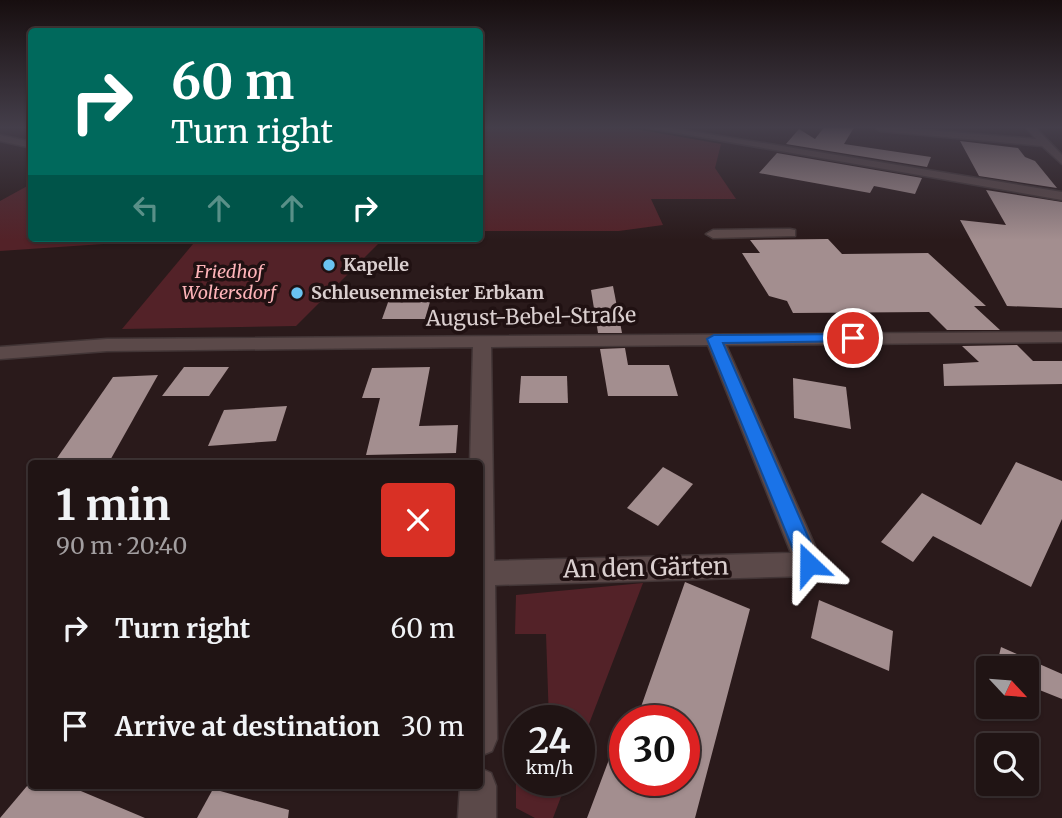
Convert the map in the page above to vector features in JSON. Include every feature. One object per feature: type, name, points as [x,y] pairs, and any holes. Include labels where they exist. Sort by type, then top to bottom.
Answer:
[{"type":"street","points":[[871,164],[1062,196]]},
{"type":"street","points":[[713,234],[790,233]]},
{"type":"street","name":"August-Bebel-Straße","points":[[0,353],[107,345],[1062,337]]},
{"type":"street","name":"An den Gärten","points":[[483,573],[809,564],[714,339]]},
{"type":"street","points":[[482,341],[482,460]]},
{"type":"street","points":[[477,818],[478,789]]},
{"type":"green space","points":[[483,164],[716,164],[715,168],[736,199],[651,199],[663,225],[619,231],[483,231]]},
{"type":"green space","points":[[28,186],[28,242],[133,242],[0,251],[0,201]]},
{"type":"green space","name":"Friedhof Woltersdorf","points":[[195,242],[380,242],[296,326],[122,329]]},
{"type":"green space","points":[[643,583],[595,708],[595,705],[548,705],[546,634],[515,634],[516,595]]},
{"type":"green space","points":[[516,796],[561,796],[553,818],[535,818],[516,808]]},
{"type":"building","points":[[767,164],[842,164],[922,178],[915,194],[874,186],[870,193],[759,173]]},
{"type":"building","points":[[973,164],[1038,164],[1057,188],[979,176]]},
{"type":"building","points":[[986,190],[1062,202],[1062,308],[1007,306],[960,220],[1006,225]]},
{"type":"building","points":[[828,239],[842,254],[928,253],[986,306],[974,306],[1000,330],[947,330],[929,312],[793,313],[787,301],[769,296],[742,253],[760,253],[750,240]]},
{"type":"building","points":[[613,286],[622,333],[598,333],[591,290]]},
{"type":"building","points":[[391,294],[432,295],[425,319],[382,319]]},
{"type":"building","points":[[1017,345],[1033,361],[1062,361],[1062,384],[944,386],[943,364],[979,362],[962,346]]},
{"type":"building","points":[[625,348],[628,365],[669,365],[678,396],[608,396],[600,349]]},
{"type":"building","points":[[184,367],[229,367],[209,396],[162,396]]},
{"type":"building","points":[[430,367],[419,426],[458,425],[456,453],[366,455],[380,398],[362,398],[372,368]]},
{"type":"building","points":[[158,375],[110,460],[56,460],[113,377]]},
{"type":"building","points":[[521,376],[567,376],[568,403],[519,403]]},
{"type":"building","points":[[793,378],[846,387],[851,429],[794,418]]},
{"type":"building","points":[[287,406],[276,441],[208,446],[224,410]]},
{"type":"building","points":[[1016,462],[1062,481],[1062,519],[1031,587],[933,536],[913,562],[881,542],[922,493],[981,525]]},
{"type":"building","points":[[663,467],[693,484],[658,526],[627,508]]},
{"type":"building","points":[[685,582],[750,609],[695,818],[587,818],[609,760],[609,796],[700,796],[700,705],[642,705]]},
{"type":"building","points":[[819,600],[893,631],[889,671],[811,638]]},
{"type":"building","points":[[1001,647],[1021,656],[999,656]]},
{"type":"building","points":[[1040,664],[1062,674],[1062,699],[1040,690]]},
{"type":"building","points":[[28,786],[28,789],[76,789],[145,818],[0,818]]},
{"type":"building","points":[[213,789],[289,810],[288,818],[197,818]]},
{"type":"place","name":"Kapelle","points":[[329,265]]},
{"type":"place","name":"Schleusenmeister Erbkam","points":[[297,293]]},
{"type":"route","points":[[809,564],[714,339],[853,338]]}]
